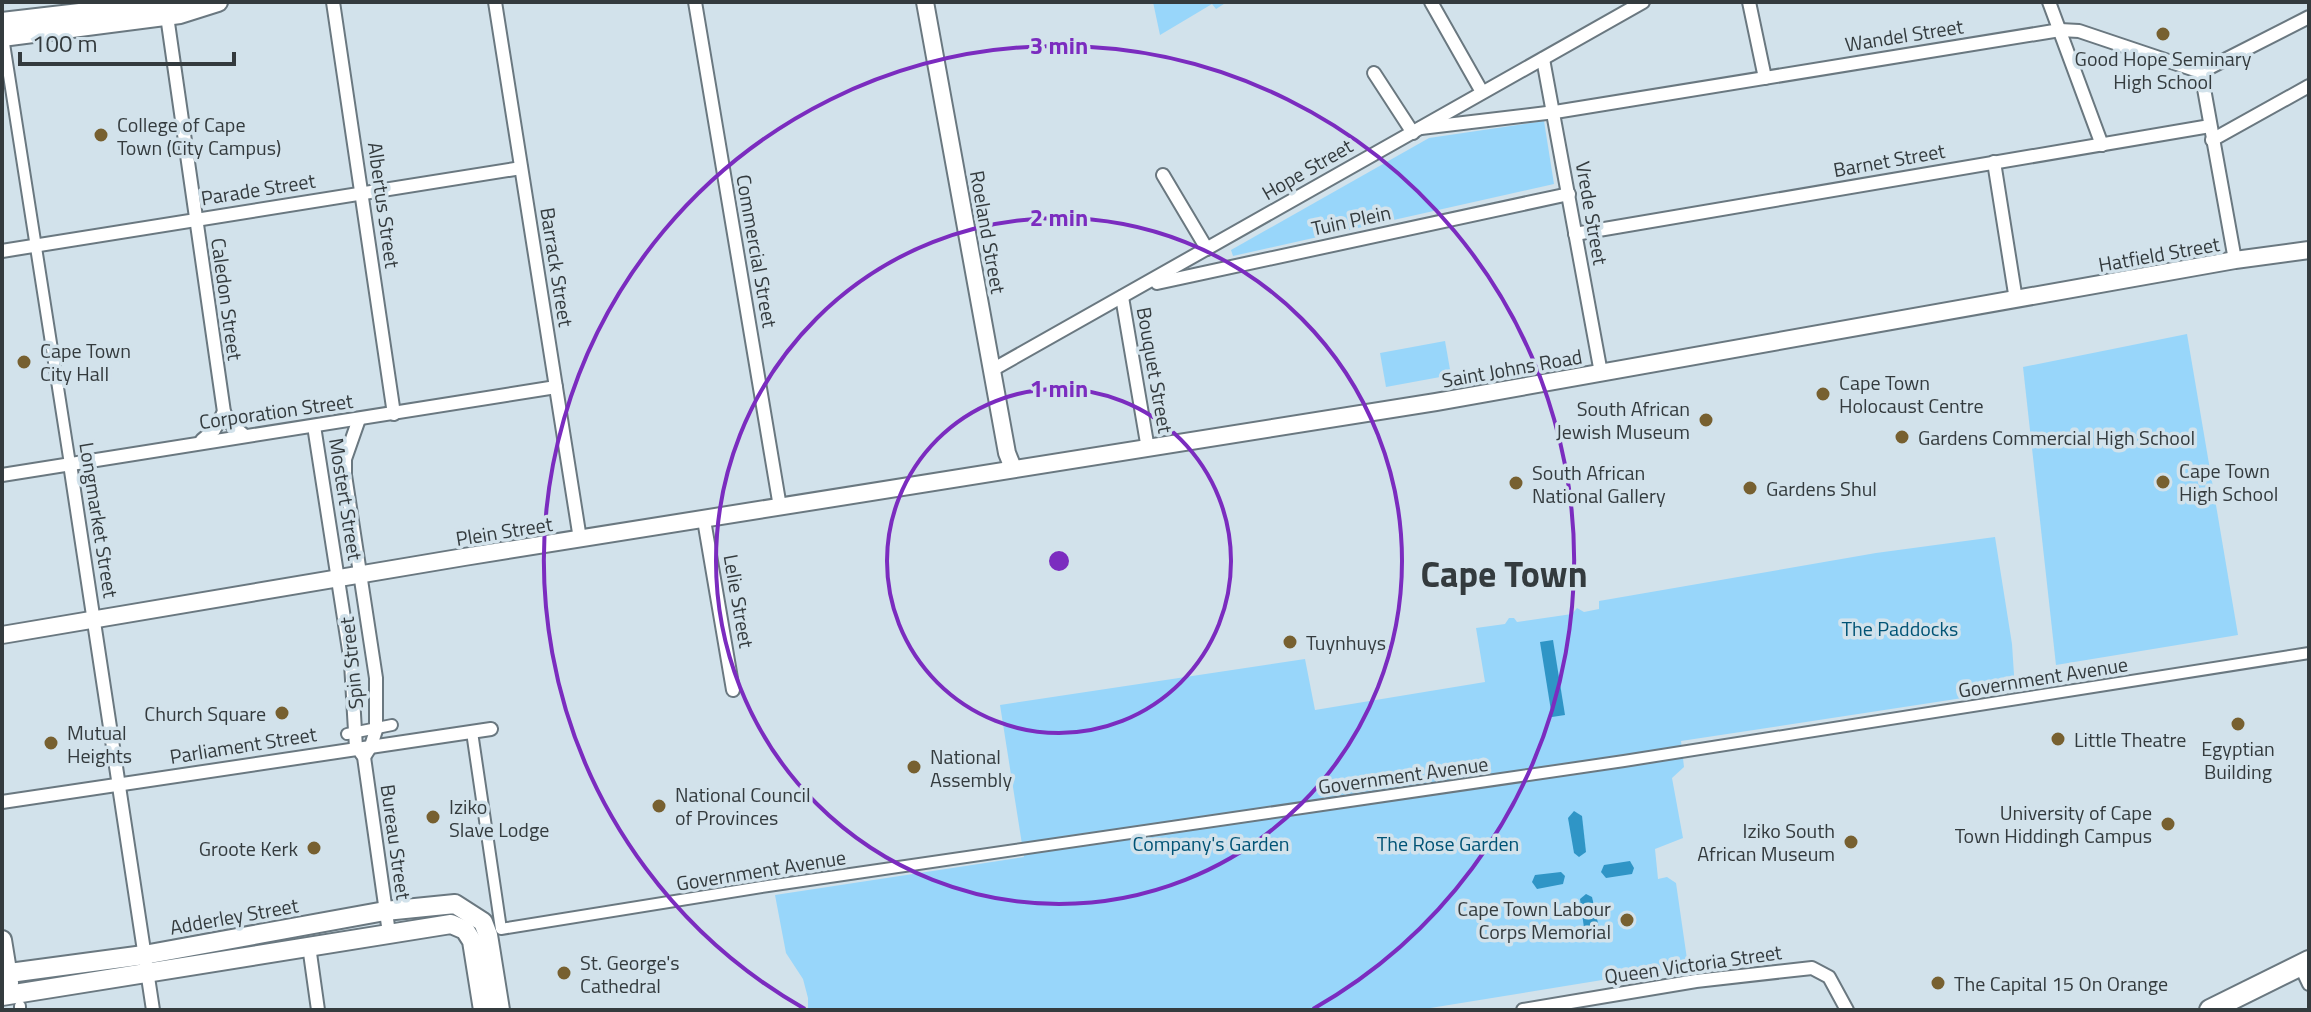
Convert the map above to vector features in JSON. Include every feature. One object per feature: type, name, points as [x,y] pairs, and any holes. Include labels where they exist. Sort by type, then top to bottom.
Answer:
[{"type":"main road","points":[[2,32],[167,6],[203,8],[218,2]]},
{"type":"main road","name":"Adderley Street","points":[[5,974],[144,955],[385,911],[455,904],[468,921]]},
{"type":"main road","points":[[468,921],[483,1010]]},
{"type":"main road","points":[[2,940],[5,974],[13,1001],[309,946],[468,921],[483,922],[488,935],[500,1010]]},
{"type":"main road","points":[[2210,1010],[2306,959]]},
{"type":"street","name":"Albertus Street","points":[[333,2],[394,414]]},
{"type":"street","name":"Barrack Street","points":[[495,2],[580,539]]},
{"type":"street","name":"Commercial Street","points":[[695,2],[780,507]]},
{"type":"street","name":"Roeland Street","points":[[925,2],[1007,453],[1013,468]]},
{"type":"street","points":[[1431,2],[1482,92]]},
{"type":"street","name":"Hope Street","points":[[992,370],[1643,2]]},
{"type":"street","points":[[1749,2],[1765,78]]},
{"type":"street","points":[[2049,2],[2102,145]]},
{"type":"street","name":"Caledon Street","points":[[167,6],[224,412]]},
{"type":"street","points":[[2235,260],[2201,72],[2309,17]]},
{"type":"street","name":"Wandel Street","points":[[1417,130],[1555,112],[2060,30],[2079,31],[2201,72]]},
{"type":"street","name":"Longmarket Street","points":[[2,32],[153,1010]]},
{"type":"street","name":"Vrede Street","points":[[1543,59],[1601,373]]},
{"type":"street","points":[[1374,73],[1417,130]]},
{"type":"street","points":[[2212,140],[2309,86]]},
{"type":"street","name":"Barnet Street","points":[[1575,234],[2210,126]]},
{"type":"street","points":[[1994,162],[2016,300]]},
{"type":"street","name":"Parade Street","points":[[2,251],[521,168]]},
{"type":"street","points":[[1163,175],[1207,249]]},
{"type":"street","name":"Tuin Plein","points":[[1142,287],[1569,194]]},
{"type":"street","name":"Hatfield Street","points":[[2016,300],[2235,260],[2309,250]]},
{"type":"street","name":"Bouquet Street","points":[[1122,297],[1148,449]]},
{"type":"street","name":"Saint Johns Road","points":[[1013,468],[1148,449],[2016,300]]},
{"type":"street","name":"Corporation Street","points":[[2,475],[556,387]]},
{"type":"street","points":[[198,443],[214,430],[224,412],[232,425],[244,435]]},
{"type":"street","name":"Mostert Street","points":[[359,419],[345,459],[345,475],[360,575]]},
{"type":"street","name":"Mostert Street","points":[[314,426],[338,579]]},
{"type":"street","name":"Plein Street","points":[[2,635],[1013,468]]},
{"type":"street","name":"Lelie Street","points":[[704,520],[733,690]]},
{"type":"street","name":"Spin Street","points":[[338,579],[351,663],[352,734],[364,750],[376,730],[376,678],[360,575]]},
{"type":"street","name":"Government Avenue","points":[[472,732],[501,929],[768,886],[1624,761],[2309,653]]},
{"type":"street","points":[[352,734],[392,725]]},
{"type":"street","name":"Parliament Street","points":[[2,802],[491,729]]},
{"type":"street","name":"Bureau Street","points":[[364,750],[389,933]]},
{"type":"street","points":[[309,946],[318,1010]]},
{"type":"street","points":[[2306,959],[2309,984]]},
{"type":"street","name":"Queen Victoria Street","points":[[1523,1010],[1696,981],[1812,968],[1829,977],[1847,1010]]},
{"type":"green space","points":[[1153,2],[1227,2],[1216,9],[1212,4],[1160,35]]},
{"type":"green space","points":[[1544,121],[1554,184],[1233,256],[1231,250],[1429,138]]},
{"type":"green space","points":[[2187,334],[2238,635],[2056,665],[2023,367]]},
{"type":"green space","points":[[1445,341],[1451,375],[1386,387],[1380,353]]},
{"type":"green space","name":"Company's Garden","points":[[1995,537],[2012,644],[2015,690],[1681,741],[1684,767],[1672,778],[1683,838],[1655,849],[1658,879],[1667,877],[1676,883],[1688,966],[1418,1010],[808,1010],[803,979],[786,953],[775,895],[1024,857],[1000,705],[1305,659],[1315,710],[1485,682],[1476,628],[1505,624],[1509,618],[1517,622],[1572,614],[1577,608],[1584,612],[1599,609],[1599,601],[1876,553]]},
{"type":"shaded area","points":[[1553,640],[1565,715],[1552,717],[1540,642]]},
{"type":"shaded area","points":[[1574,811],[1582,816],[1586,852],[1579,857],[1574,853],[1568,818]]},
{"type":"shaded area","points":[[1630,861],[1634,868],[1632,874],[1606,878],[1601,872],[1604,865]]},
{"type":"shaded area","points":[[1561,872],[1565,876],[1563,884],[1537,889],[1532,882],[1535,875]]},
{"type":"shaded area","points":[[1586,894],[1592,897],[1600,932],[1594,939],[1585,935],[1580,899]]},
{"type":"place","name":"Good Hope Seminary High School","points":[[2163,34]]},
{"type":"place","name":"College of Cape Town (City Campus)","points":[[101,135]]},
{"type":"place","name":"Cape Town City Hall","points":[[24,362]]},
{"type":"place","name":"Cape Town Holocaust Centre","points":[[1823,394]]},
{"type":"place","name":"South African Jewish Museum","points":[[1706,420]]},
{"type":"place","name":"Gardens Commercial High School","points":[[1902,437]]},
{"type":"place","name":"Cape Town High School","points":[[2163,482]]},
{"type":"place","name":"South African National Gallery","points":[[1516,483]]},
{"type":"place","name":"Gardens Shul","points":[[1750,488]]},
{"type":"place","name":"Tuynhuys","points":[[1290,642]]},
{"type":"place","name":"Church Square","points":[[282,713]]},
{"type":"place","name":"Egyptian Building","points":[[2238,724]]},
{"type":"place","name":"Little Theatre","points":[[2058,739]]},
{"type":"place","name":"Mutual Heights","points":[[51,743]]},
{"type":"place","name":"National Assembly","points":[[914,767]]},
{"type":"place","name":"National Council of Provinces","points":[[659,806]]},
{"type":"place","name":"Iziko Slave Lodge","points":[[433,817]]},
{"type":"place","name":"University of Cape Town Hiddingh Campus","points":[[2168,824]]},
{"type":"place","name":"Iziko South African Museum","points":[[1851,842]]},
{"type":"place","name":"Groote Kerk","points":[[314,848]]},
{"type":"place","name":"Cape Town Labour Corps Memorial","points":[[1627,920]]},
{"type":"place","name":"St. George's Cathedral","points":[[564,973]]},
{"type":"place","name":"The Capital 15 On Orange","points":[[1938,983]]},
{"type":"district","name":"Cape Town","points":[[1504,573]]},
{"type":"park label","name":"The Paddocks","points":[[1900,628]]},
{"type":"park label","name":"The Rose Garden","points":[[1448,843]]}]
